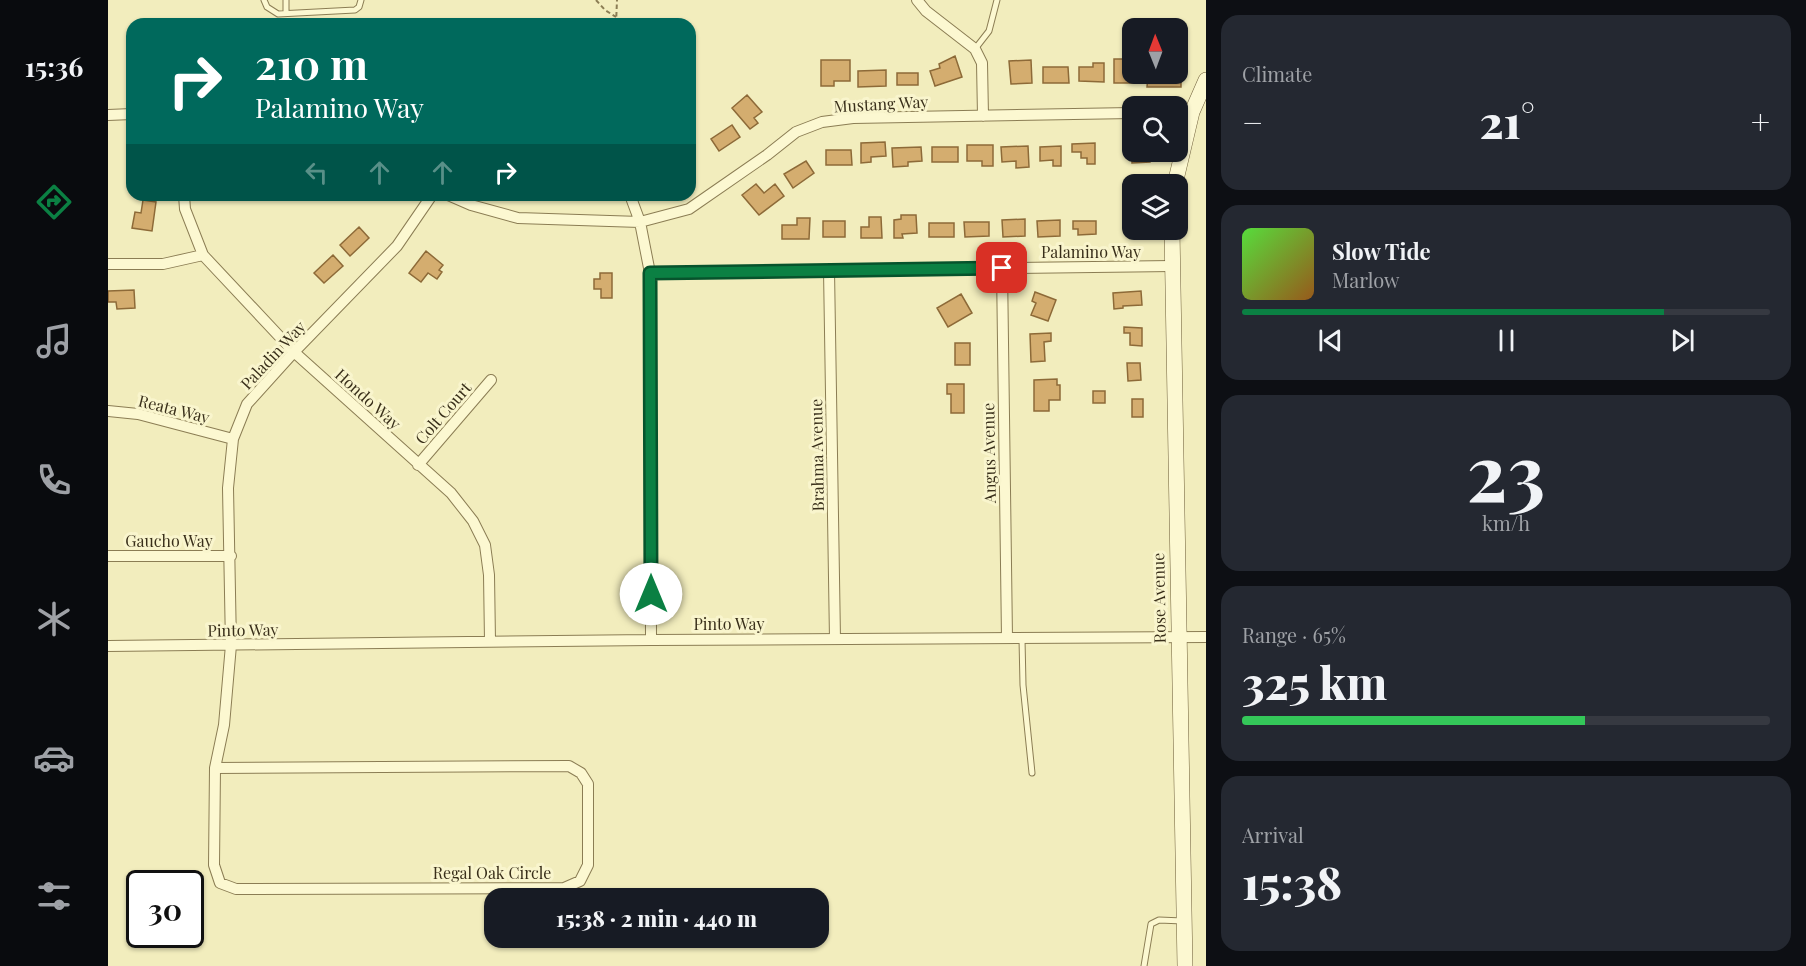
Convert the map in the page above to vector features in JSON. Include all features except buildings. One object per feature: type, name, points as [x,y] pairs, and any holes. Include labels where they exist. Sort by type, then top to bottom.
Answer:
[{"type":"street","points":[[917,0],[926,11],[975,49],[982,63],[983,116]]},
{"type":"street","points":[[1188,108],[1206,80]]},
{"type":"street","name":"Mustang Way","points":[[461,201],[471,206],[518,218],[640,222],[689,209],[795,132],[822,122],[853,118],[1122,113]]},
{"type":"street","points":[[108,115],[126,114]]},
{"type":"street","name":"Hondo Way","points":[[184,201],[185,209],[203,255],[294,352],[451,493],[473,521],[485,545],[489,575],[490,641]]},
{"type":"street","name":"Paladin Way","points":[[231,645],[228,488],[233,439],[247,404],[397,246],[428,201]]},
{"type":"street","points":[[632,201],[640,222],[650,273],[651,640]]},
{"type":"street","name":"Rose Avenue","points":[[1172,240],[1185,966]]},
{"type":"street","points":[[108,264],[163,264],[203,255]]},
{"type":"street","name":"Palamino Way","points":[[650,273],[1172,266]]},
{"type":"street","name":"Angus Avenue","points":[[1002,268],[1007,638]]},
{"type":"street","name":"Brahma Avenue","points":[[829,270],[835,639]]},
{"type":"street","name":"Colt Court","points":[[418,465],[491,380]]},
{"type":"street","name":"Reata Way","points":[[108,411],[138,414],[233,439]]},
{"type":"street","name":"Gaucho Way","points":[[108,556],[231,555]]},
{"type":"street","name":"Pinto Way","points":[[108,646],[490,641],[1206,637]]},
{"type":"street","name":"Regal Oak Circle","points":[[215,768],[569,765],[581,773],[588,784],[588,865],[580,881],[564,888],[236,889],[220,883],[214,865],[215,768],[224,724],[231,645]]},
{"type":"lane","points":[[264,0],[267,7],[278,14],[355,10],[359,7],[361,0]]},
{"type":"lane","points":[[286,0],[286,13]]},
{"type":"lane","points":[[975,49],[988,31],[997,0]]},
{"type":"lane","points":[[1022,639],[1023,685],[1032,773]]},
{"type":"lane","points":[[1144,966],[1151,924],[1159,920],[1184,921]]},
{"type":"path","points":[[596,0],[605,10],[616,16],[617,0]]},
{"type":"route","points":[[651,594],[650,273],[1002,268]]}]
